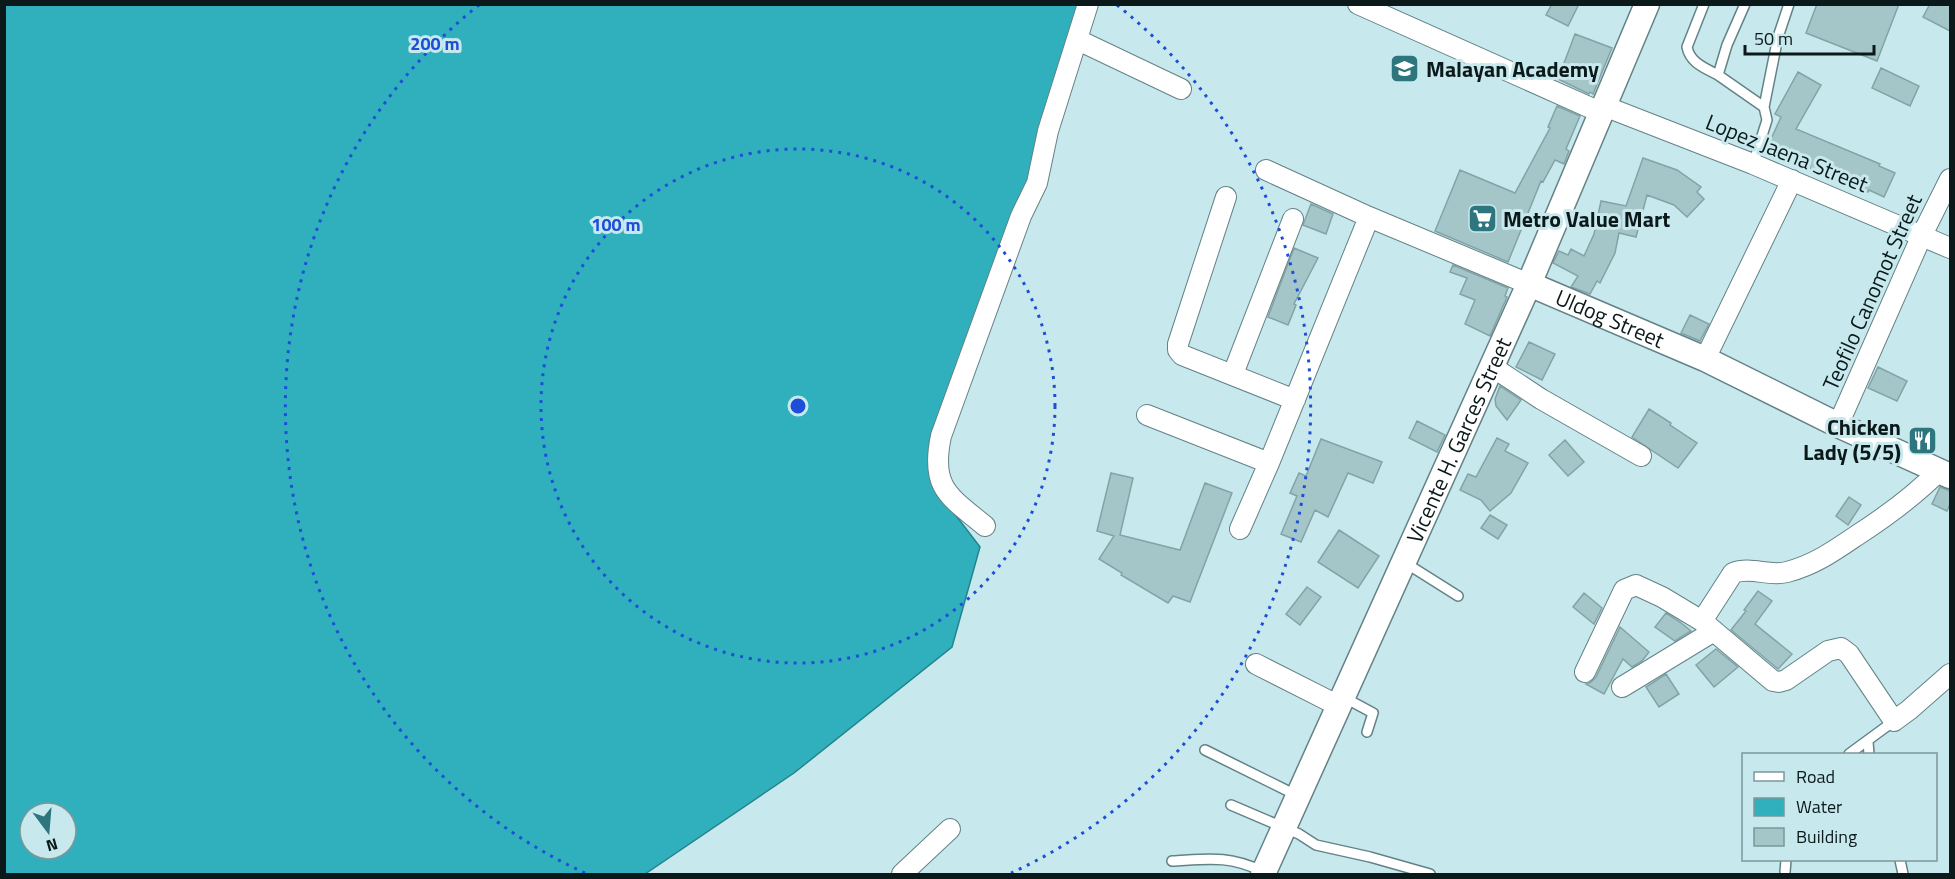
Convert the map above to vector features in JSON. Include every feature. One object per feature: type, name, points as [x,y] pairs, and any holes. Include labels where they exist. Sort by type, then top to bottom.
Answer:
[{"type":"street","points":[[985,526],[946,493],[939,478],[937,456],[941,436],[1021,216],[1037,183],[1048,131],[1088,4]]},
{"type":"street","name":"Lopez Jaena Street","points":[[1358,4],[1603,109],[1753,164],[1950,248]]},
{"type":"street","name":"Vicente H. Garces Street","points":[[1264,873],[1529,284],[1647,4]]},
{"type":"street","points":[[1078,40],[1181,89]]},
{"type":"street","name":"Uldog Street","points":[[1266,170],[1370,217],[1705,359],[1838,425],[1945,473]]},
{"type":"street","name":"Teofilo Canomot Street","points":[[1838,425],[1922,236],[1950,179]]},
{"type":"street","points":[[1705,359],[1792,180]]},
{"type":"street","points":[[1226,197],[1178,350],[1182,355],[1295,400]]},
{"type":"street","points":[[1240,529],[1370,217]]},
{"type":"street","points":[[1233,374],[1293,219]]},
{"type":"street","points":[[1491,366],[1541,399],[1641,456]]},
{"type":"street","points":[[1147,415],[1269,463]]},
{"type":"street","points":[[1622,687],[1708,626],[1733,573],[1748,570],[1775,575],[1813,564],[1836,551],[1945,473]]},
{"type":"street","points":[[1585,672],[1624,590],[1631,586],[1641,586],[1708,626],[1773,681],[1786,680],[1828,651],[1841,648],[1849,654],[1894,721],[1910,710],[1950,674]]},
{"type":"street","points":[[1256,664],[1341,701]]},
{"type":"street","points":[[902,874],[950,829]]},
{"type":"lane","points":[[1704,4],[1687,47],[1691,59],[1764,106]]},
{"type":"lane","points":[[1718,75],[1727,45],[1745,4]]},
{"type":"lane","points":[[1753,164],[1767,120],[1764,106],[1778,37],[1790,4]]},
{"type":"lane","points":[[1403,562],[1458,596]]},
{"type":"lane","points":[[1341,701],[1373,713],[1367,732]]},
{"type":"lane","points":[[1851,753],[1894,721]]},
{"type":"lane","points":[[1868,742],[1869,753]]},
{"type":"lane","points":[[1205,750],[1298,796]]},
{"type":"lane","points":[[1231,805],[1299,834],[1316,845],[1430,874]]},
{"type":"lane","points":[[1172,861],[1226,859],[1248,864],[1264,873]]},
{"type":"lane","points":[[1785,872],[1786,861]]},
{"type":"water","points":[[5,5],[1083,5],[1031,190],[956,386],[938,492],[980,547],[952,647],[794,773],[645,874],[5,874]]},
{"type":"building","points":[[1552,4],[1579,4],[1568,26],[1546,15]]},
{"type":"building","points":[[1817,4],[1899,4],[1877,61],[1806,33]]},
{"type":"building","points":[[1930,4],[1950,4],[1950,31],[1923,17]]},
{"type":"building","points":[[1575,34],[1612,48],[1593,94],[1558,79]]},
{"type":"building","points":[[1881,68],[1919,86],[1910,106],[1872,88]]},
{"type":"building","points":[[1798,72],[1821,85],[1796,129],[1880,164],[1879,166],[1895,173],[1884,197],[1766,150],[1781,117],[1775,114]]},
{"type":"building","name":"Metro Value Mart","points":[[1557,106],[1580,116],[1566,149],[1569,151],[1564,164],[1555,160],[1543,182],[1541,181],[1508,262],[1435,231],[1460,170],[1515,193],[1550,128],[1548,127]]},
{"type":"building","points":[[1643,158],[1677,170],[1701,187],[1697,192],[1704,199],[1687,217],[1674,205],[1647,195],[1636,237],[1619,233],[1615,253],[1600,283],[1597,281],[1590,294],[1571,287],[1578,276],[1553,263],[1559,251],[1568,255],[1571,249],[1584,256],[1594,234],[1601,201],[1626,206]]},
{"type":"building","points":[[1311,204],[1333,214],[1326,234],[1303,225]]},
{"type":"building","points":[[1294,248],[1318,258],[1294,304],[1296,305],[1288,325],[1268,317]]},
{"type":"building","points":[[1453,265],[1508,288],[1505,296],[1507,297],[1490,336],[1465,324],[1475,300],[1460,294],[1467,278],[1450,272]]},
{"type":"building","points":[[1690,315],[1709,324],[1700,341],[1681,333]]},
{"type":"building","points":[[1529,342],[1555,354],[1542,380],[1516,367]]},
{"type":"building","points":[[1878,367],[1907,381],[1897,401],[1868,388]]},
{"type":"building","points":[[1500,386],[1521,400],[1507,420],[1496,406],[1495,399]]},
{"type":"building","points":[[1649,409],[1697,443],[1678,468],[1632,437]]},
{"type":"building","points":[[1417,421],[1445,435],[1437,452],[1409,438]]},
{"type":"building","points":[[1497,438],[1509,444],[1505,451],[1528,463],[1511,493],[1490,511],[1481,500],[1460,490],[1468,474],[1476,477]]},
{"type":"building","points":[[1321,439],[1382,462],[1373,483],[1348,473],[1328,517],[1315,510],[1301,542],[1281,534],[1297,496],[1290,493],[1299,473],[1306,476]]},
{"type":"building","points":[[1565,440],[1584,462],[1568,476],[1549,455]]},
{"type":"building","points":[[1111,473],[1133,478],[1120,535],[1180,550],[1205,483],[1232,493],[1190,602],[1173,596],[1168,603],[1099,559],[1114,536],[1097,531]]},
{"type":"building","points":[[1940,487],[1950,491],[1950,504],[1947,511],[1932,504]]},
{"type":"building","points":[[1849,497],[1861,505],[1848,525],[1836,516]]},
{"type":"building","points":[[1490,515],[1507,525],[1498,539],[1481,528]]},
{"type":"building","points":[[1339,530],[1379,556],[1358,588],[1318,562]]},
{"type":"building","points":[[1307,587],[1321,597],[1300,625],[1286,614]]},
{"type":"building","points":[[1758,591],[1772,601],[1755,624],[1792,654],[1778,669],[1731,630]]},
{"type":"building","points":[[1584,593],[1602,608],[1594,624],[1573,607]]},
{"type":"building","points":[[1666,613],[1691,631],[1675,641],[1655,627]]},
{"type":"building","points":[[1620,627],[1649,652],[1642,661],[1632,667],[1623,659],[1604,694],[1586,684],[1596,677]]},
{"type":"building","points":[[1716,649],[1738,667],[1714,687],[1696,665]]},
{"type":"building","points":[[1666,674],[1679,694],[1659,707],[1646,687]]},
{"type":"place","name":"Malayan Academy","points":[[1405,69]]},
{"type":"place","name":"Metro Value Mart","points":[[1482,219]]},
{"type":"place","name":"Chicken Lady (5/5)","points":[[1922,440]]}]
